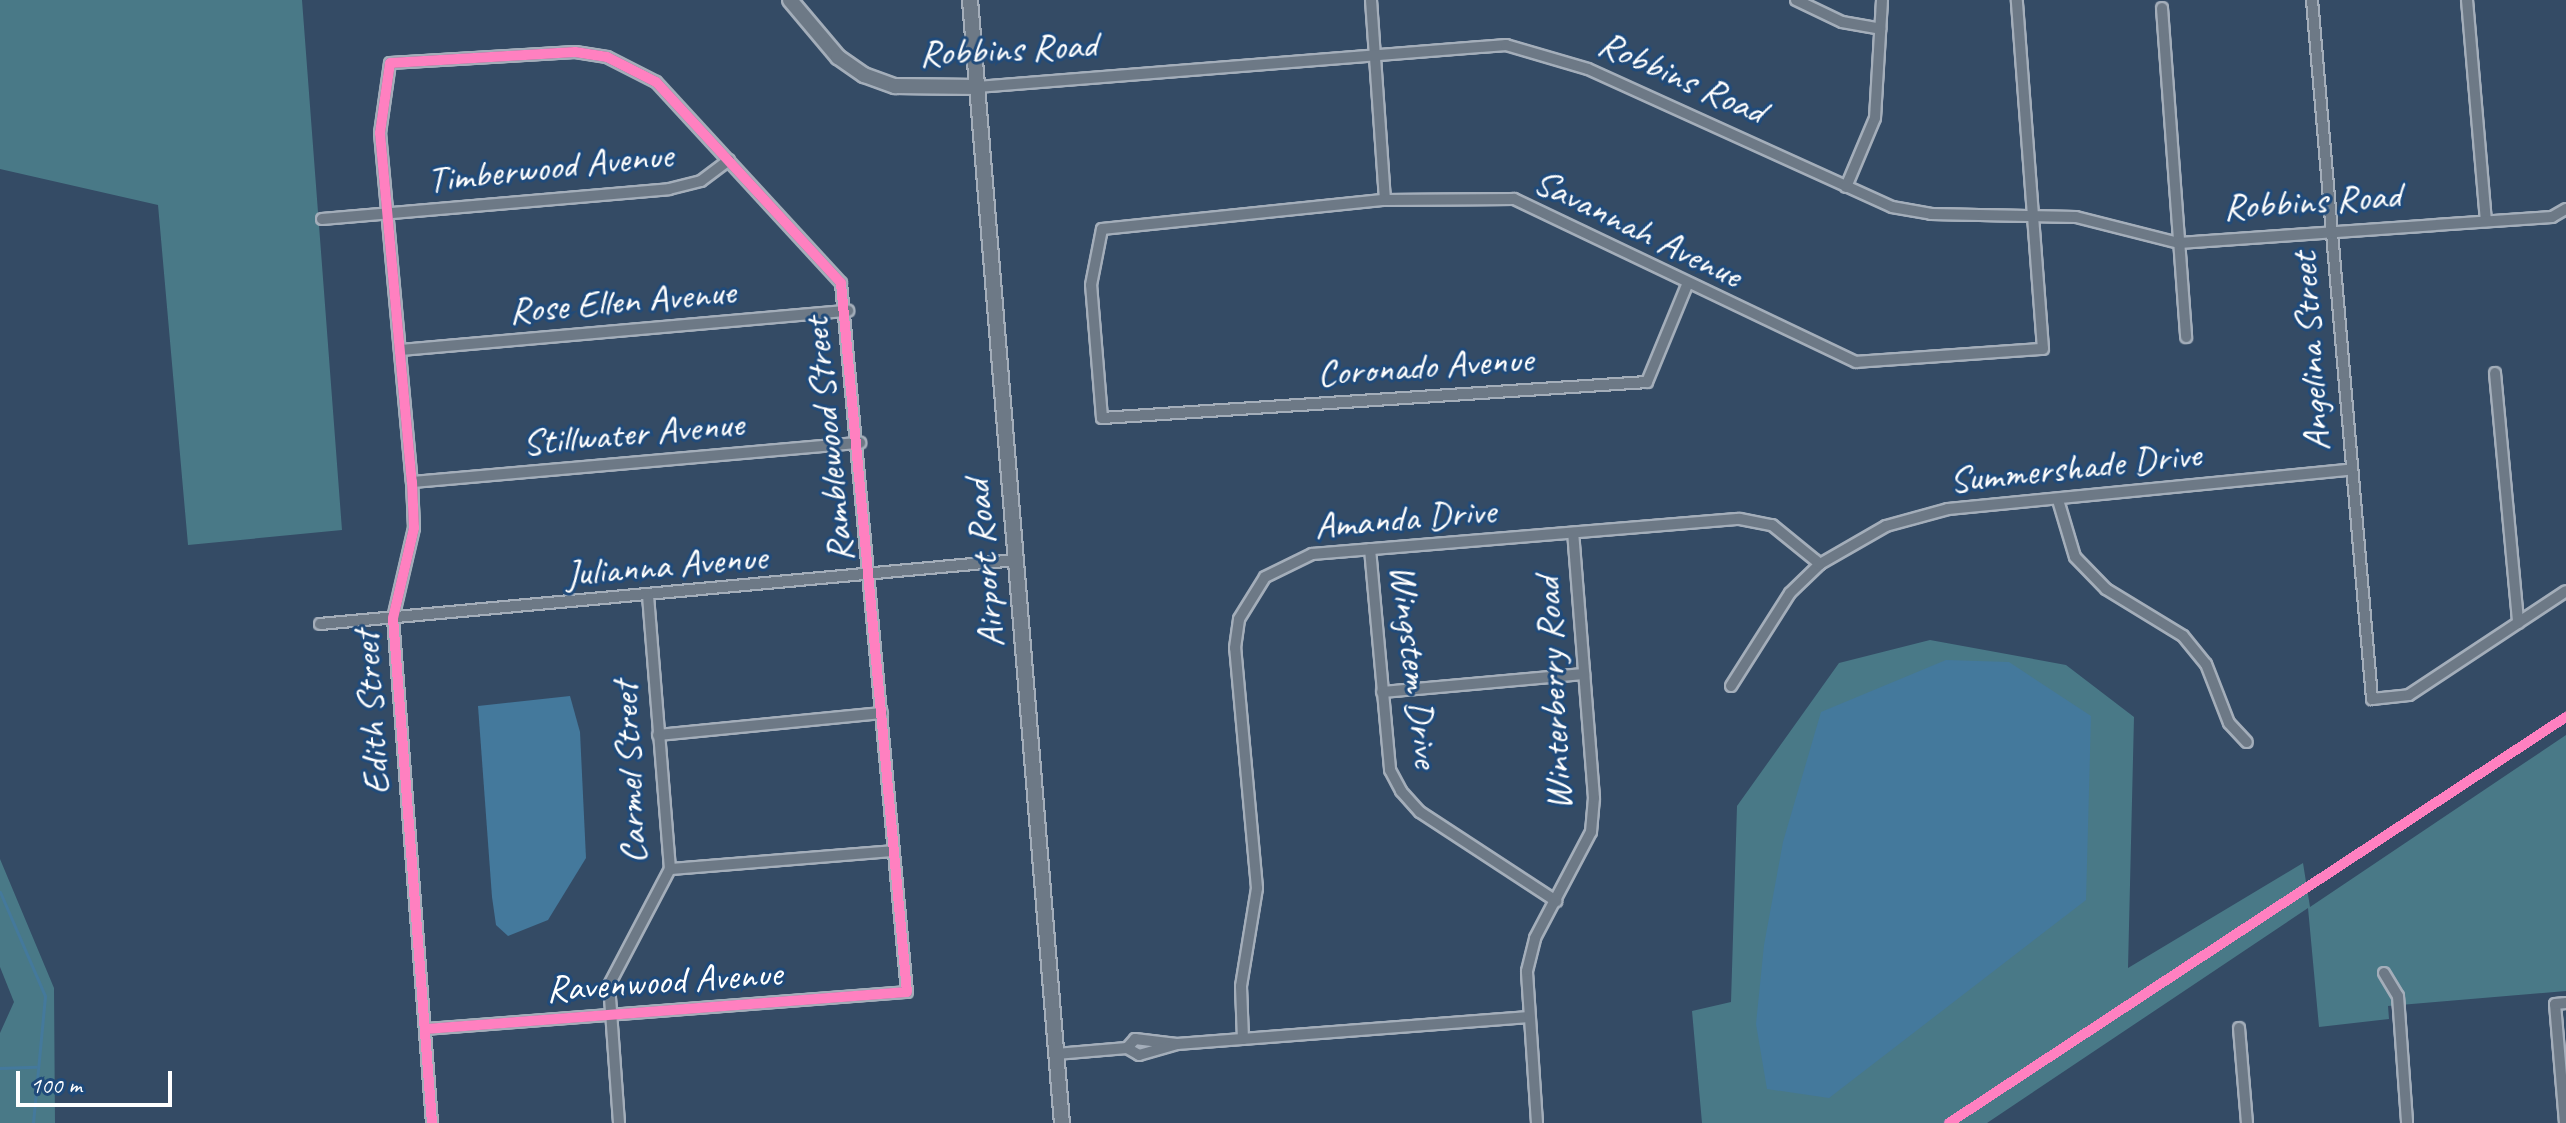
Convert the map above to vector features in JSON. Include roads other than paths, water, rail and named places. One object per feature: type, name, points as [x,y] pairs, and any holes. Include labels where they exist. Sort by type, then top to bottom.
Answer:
[{"type":"main road","name":"Robbins Road","points":[[790,0],[838,57],[864,75],[895,86],[977,87]]},
{"type":"main road","name":"Airport Road","points":[[970,0],[1062,1123]]},
{"type":"street","points":[[1371,0],[1385,200]]},
{"type":"street","points":[[1796,0],[1842,22],[1880,29]]},
{"type":"street","points":[[1846,187],[1875,118],[1882,0]]},
{"type":"street","points":[[2017,0],[2033,212]]},
{"type":"street","name":"Angelina Street","points":[[2312,0],[2349,470],[2372,699],[2409,695],[2518,623]]},
{"type":"street","points":[[2467,0],[2486,221]]},
{"type":"street","points":[[2162,8],[2186,337]]},
{"type":"street","name":"Robbins Road","points":[[977,87],[1506,45],[1547,53],[1846,187],[1931,214],[2033,212],[2179,243],[2552,217],[2566,209]]},
{"type":"street","name":"Ramblewood Street","points":[[390,63],[575,52],[607,57],[656,82],[841,283],[848,311],[907,992]]},
{"type":"street","name":"Edith Street","points":[[390,63],[380,133],[414,528],[393,618],[432,1123]]},
{"type":"street","name":"Timberwood Avenue","points":[[322,219],[669,189],[701,181],[729,160]]},
{"type":"street","name":"Savannah Avenue","points":[[1102,418],[1091,285],[1102,229],[1385,200],[1514,199],[1687,285],[1856,362],[2043,349],[2033,212]]},
{"type":"street","name":"Coronado Avenue","points":[[1102,418],[1647,382],[1687,285]]},
{"type":"street","name":"Rose Ellen Avenue","points":[[400,350],[848,311]]},
{"type":"street","points":[[2495,373],[2518,623],[2566,591]]},
{"type":"street","name":"Stillwater Avenue","points":[[412,482],[860,443]]},
{"type":"street","name":"Summershade Drive","points":[[1731,686],[1764,624],[1820,564],[1910,518],[2349,470]]},
{"type":"street","points":[[2058,500],[2075,557],[2106,589],[2183,636],[2206,664],[2229,723],[2247,742]]},
{"type":"street","name":"Amanda Drive","points":[[1243,1039],[1241,986],[1257,888],[1235,648],[1239,619],[1265,577],[1285,563],[1370,549],[1758,521],[1797,541],[1820,564]]},
{"type":"street","name":"Winterberry Road","points":[[1537,1123],[1529,1017],[1532,949],[1591,832],[1584,674],[1573,533]]},
{"type":"street","name":"Wingstem Drive","points":[[1370,549],[1390,770],[1401,791],[1420,812],[1556,901]]},
{"type":"street","name":"Julianna Avenue","points":[[320,624],[872,578],[1016,560]]},
{"type":"street","name":"Carmel Street","points":[[619,1123],[610,1015],[614,967],[670,869],[648,596]]},
{"type":"street","points":[[1382,692],[1584,674]]},
{"type":"street","points":[[658,735],[882,713]]},
{"type":"street","points":[[670,869],[893,851]]},
{"type":"street","points":[[2384,973],[2398,996],[2407,1123]]},
{"type":"street","name":"Ravenwood Avenue","points":[[426,1029],[907,992]]},
{"type":"street","points":[[2561,1003],[2565,1123]]},
{"type":"street","points":[[1127,1048],[1139,1055],[1177,1044],[1529,1017]]},
{"type":"street","points":[[2239,1028],[2247,1123]]},
{"type":"street","points":[[1056,1054],[1127,1048],[1147,1038],[1177,1044]]},
{"type":"waterway","points":[[0,892],[45,996],[33,1123]]},
{"type":"waterway","points":[[0,1068],[36,1067]]}]
